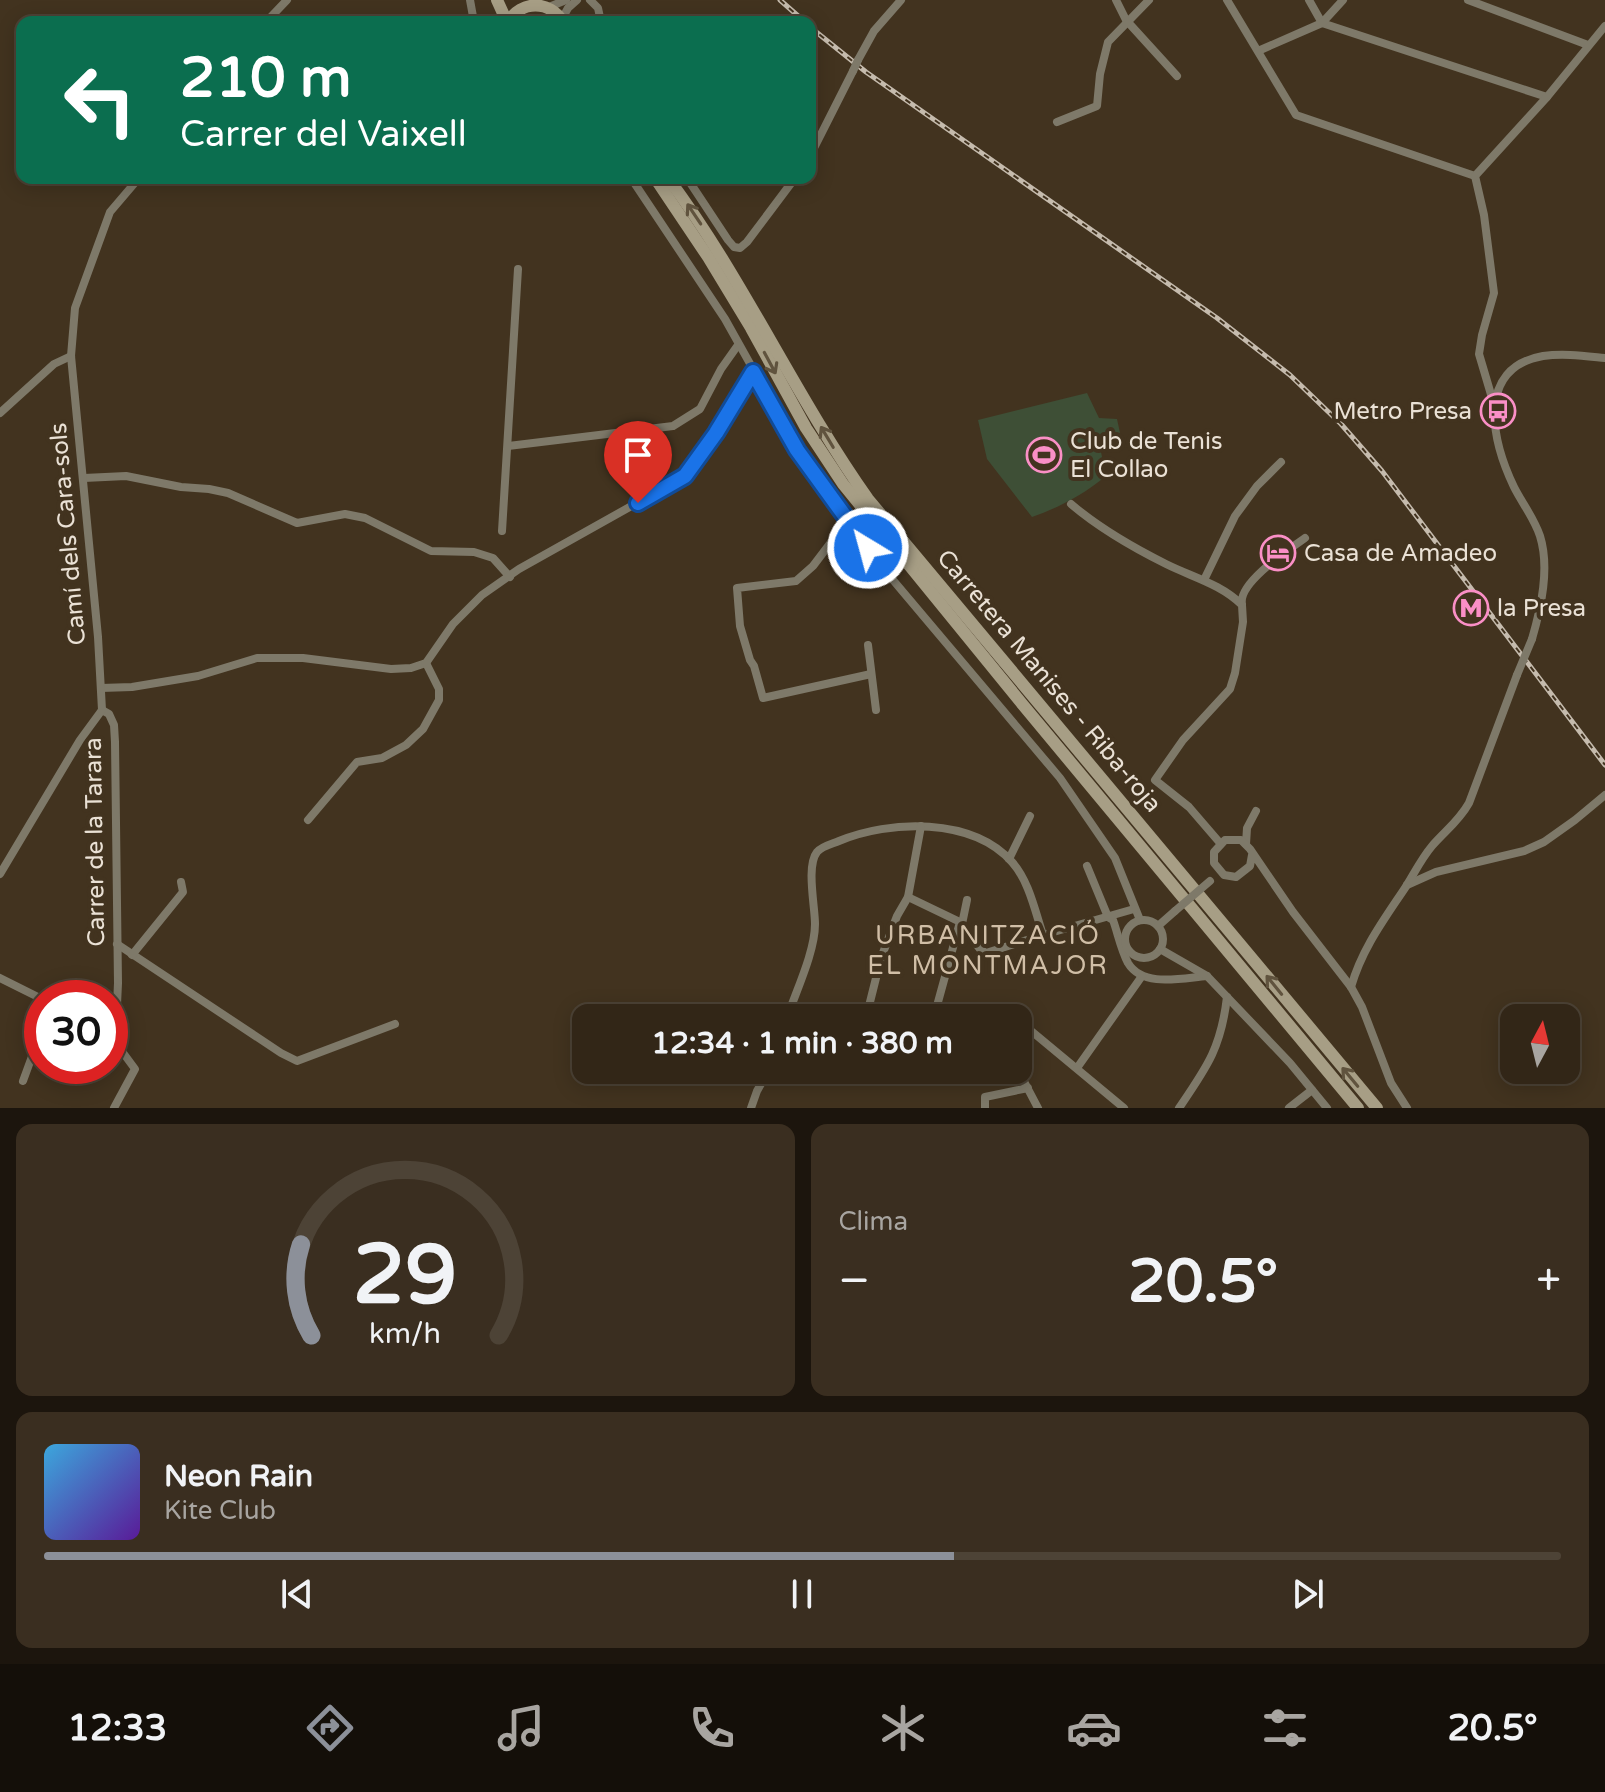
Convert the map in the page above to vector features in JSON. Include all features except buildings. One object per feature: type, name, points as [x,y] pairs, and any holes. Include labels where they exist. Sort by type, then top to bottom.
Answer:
[{"type":"main road","points":[[511,16],[532,2],[549,7],[558,16]]},
{"type":"main road","name":"Carretera Manises - Riba-roja","points":[[659,184],[708,257],[806,428],[843,484],[1358,1108]]},
{"type":"main road","name":"Carretera Manises - Riba-roja","points":[[672,184],[720,253],[819,424],[868,499],[1377,1108]]},
{"type":"street","points":[[272,16],[287,0]]},
{"type":"street","points":[[549,7],[566,0]]},
{"type":"street","points":[[564,16],[577,0]]},
{"type":"street","points":[[816,144],[874,31],[901,0]]},
{"type":"street","points":[[1116,0],[1126,20],[1177,76]]},
{"type":"street","points":[[1057,122],[1097,106],[1100,74],[1108,42],[1126,20],[1149,0]]},
{"type":"street","points":[[1227,0],[1296,115],[1475,176]]},
{"type":"street","points":[[1309,0],[1322,23],[1547,97]]},
{"type":"street","points":[[1258,51],[1322,23],[1343,0]]},
{"type":"street","points":[[1468,0],[1588,45]]},
{"type":"street","points":[[1475,176],[1547,97],[1605,26]]},
{"type":"street","points":[[1351,987],[1367,945],[1425,856],[1460,819],[1469,803],[1532,639],[1542,594],[1544,564],[1540,537],[1513,485],[1497,444],[1495,408],[1479,354],[1494,293],[1475,176]]},
{"type":"street","name":"Camí dels Cara-sols","points":[[102,710],[71,356],[75,308],[110,212],[134,184]]},
{"type":"street","points":[[635,184],[702,283],[797,450],[854,530],[1060,778],[1115,858],[1140,920]]},
{"type":"street","points":[[691,184],[728,240],[734,247],[740,248],[791,184]]},
{"type":"street","points":[[502,531],[518,269]]},
{"type":"street","points":[[508,446],[673,426],[700,409],[738,345]]},
{"type":"street","points":[[0,413],[54,364],[71,356]]},
{"type":"street","points":[[1495,408],[1501,380],[1524,363],[1548,356],[1605,358]]},
{"type":"street","points":[[101,688],[132,687],[198,676],[257,658],[303,658],[391,669],[426,663],[453,624],[482,595],[607,518],[685,476],[753,372]]},
{"type":"street","points":[[1204,580],[1235,516],[1257,486],[1281,462]]},
{"type":"street","points":[[84,478],[126,476],[228,493],[297,523],[345,514],[365,518],[431,551],[474,552],[493,558],[510,577]]},
{"type":"street","points":[[1071,504],[1094,523],[1127,543],[1231,594],[1242,605]]},
{"type":"street","points":[[854,530],[832,541],[813,566],[796,581],[737,588],[738,611],[763,698],[871,674]]},
{"type":"street","points":[[1242,605],[1241,597],[1247,585],[1305,538]]},
{"type":"street","name":"Carretera Manises - Riba-roja","points":[[1220,843],[1189,807],[1155,780],[1183,740],[1230,689],[1241,635],[1242,605]]},
{"type":"street","points":[[868,645],[876,710]]},
{"type":"street","points":[[308,820],[357,762],[382,758],[406,745],[423,729],[439,700],[439,689],[426,663]]},
{"type":"street","points":[[0,874],[80,740],[102,710]]},
{"type":"street","name":"Carrer de la Tarara","points":[[102,710],[109,714],[114,725],[115,980]]},
{"type":"street","points":[[1407,885],[1436,872],[1530,848],[1575,820],[1605,795]]},
{"type":"street","points":[[1256,811],[1247,828],[1246,844],[1351,987],[1362,1007],[1391,1083],[1407,1108]]},
{"type":"street","points":[[1009,859],[1030,816]]},
{"type":"street","points":[[870,1004],[881,958],[908,897],[921,826]]},
{"type":"street","points":[[791,1004],[815,925],[812,864],[815,854],[820,849],[877,828],[921,826],[966,834],[992,847],[1009,859],[1024,883],[1043,935]]},
{"type":"street","points":[[1246,844],[1230,839],[1220,843],[1213,857],[1220,872],[1228,876],[1240,875],[1250,866],[1252,855]]},
{"type":"street","points":[[1087,866],[1108,917],[1113,920],[1126,961],[1142,976],[1155,979],[1207,976]]},
{"type":"street","points":[[1158,926],[1220,872]]},
{"type":"street","points":[[132,955],[183,892],[181,882]]},
{"type":"street","points":[[908,897],[961,923],[986,953],[1134,909]]},
{"type":"street","points":[[938,1004],[967,900]]},
{"type":"street","points":[[1133,922],[1153,922],[1158,926],[1163,937],[1160,949],[1152,956],[1143,958],[1130,953],[1126,947],[1125,933],[1133,922]]},
{"type":"street","points":[[117,944],[297,1061],[395,1024]]},
{"type":"street","points":[[1160,949],[1207,976],[1327,1108]]},
{"type":"street","points":[[1077,1068],[1142,976]]},
{"type":"street","points":[[0,978],[24,990]]},
{"type":"street","points":[[1179,1108],[1212,1060],[1222,1029],[1227,997]]},
{"type":"street","points":[[1032,1031],[1124,1108]]},
{"type":"street","name":"Carrer de la Tarara","points":[[128,1060],[135,1069],[128,1082]]},
{"type":"street","name":"Carrer de la Tarara","points":[[114,1108],[127,1084]]},
{"type":"street","points":[[751,1108],[761,1084]]},
{"type":"street","points":[[1026,1084],[1038,1108]]},
{"type":"street","points":[[985,1108],[985,1097],[1028,1088]]},
{"type":"street","points":[[1289,1108],[1312,1090]]},
{"type":"green space","name":"Club de Tenis El Collao","points":[[1087,393],[1099,418],[1117,419],[1123,447],[1101,452],[1106,476],[1097,483],[1071,500],[1032,517],[987,459],[978,420]]},
{"type":"railway","points":[[780,0],[798,16]]},
{"type":"railway","points":[[816,32],[866,72],[1217,318],[1290,375],[1341,424],[1382,471],[1605,765]]},
{"type":"place","name":"Metro Presa","points":[[1498,411]]},
{"type":"place","name":"Club de Tenis El Collao","points":[[1044,455]]},
{"type":"place","name":"Casa de Amadeo","points":[[1278,553]]},
{"type":"place","name":"la Presa","points":[[1471,608]]},
{"type":"district","name":"URBANITZACIÓ EL MONTMAJOR","points":[[988,950]]},
{"type":"route","points":[[638,503],[685,476],[716,433],[753,372],[797,450],[868,548]]}]
